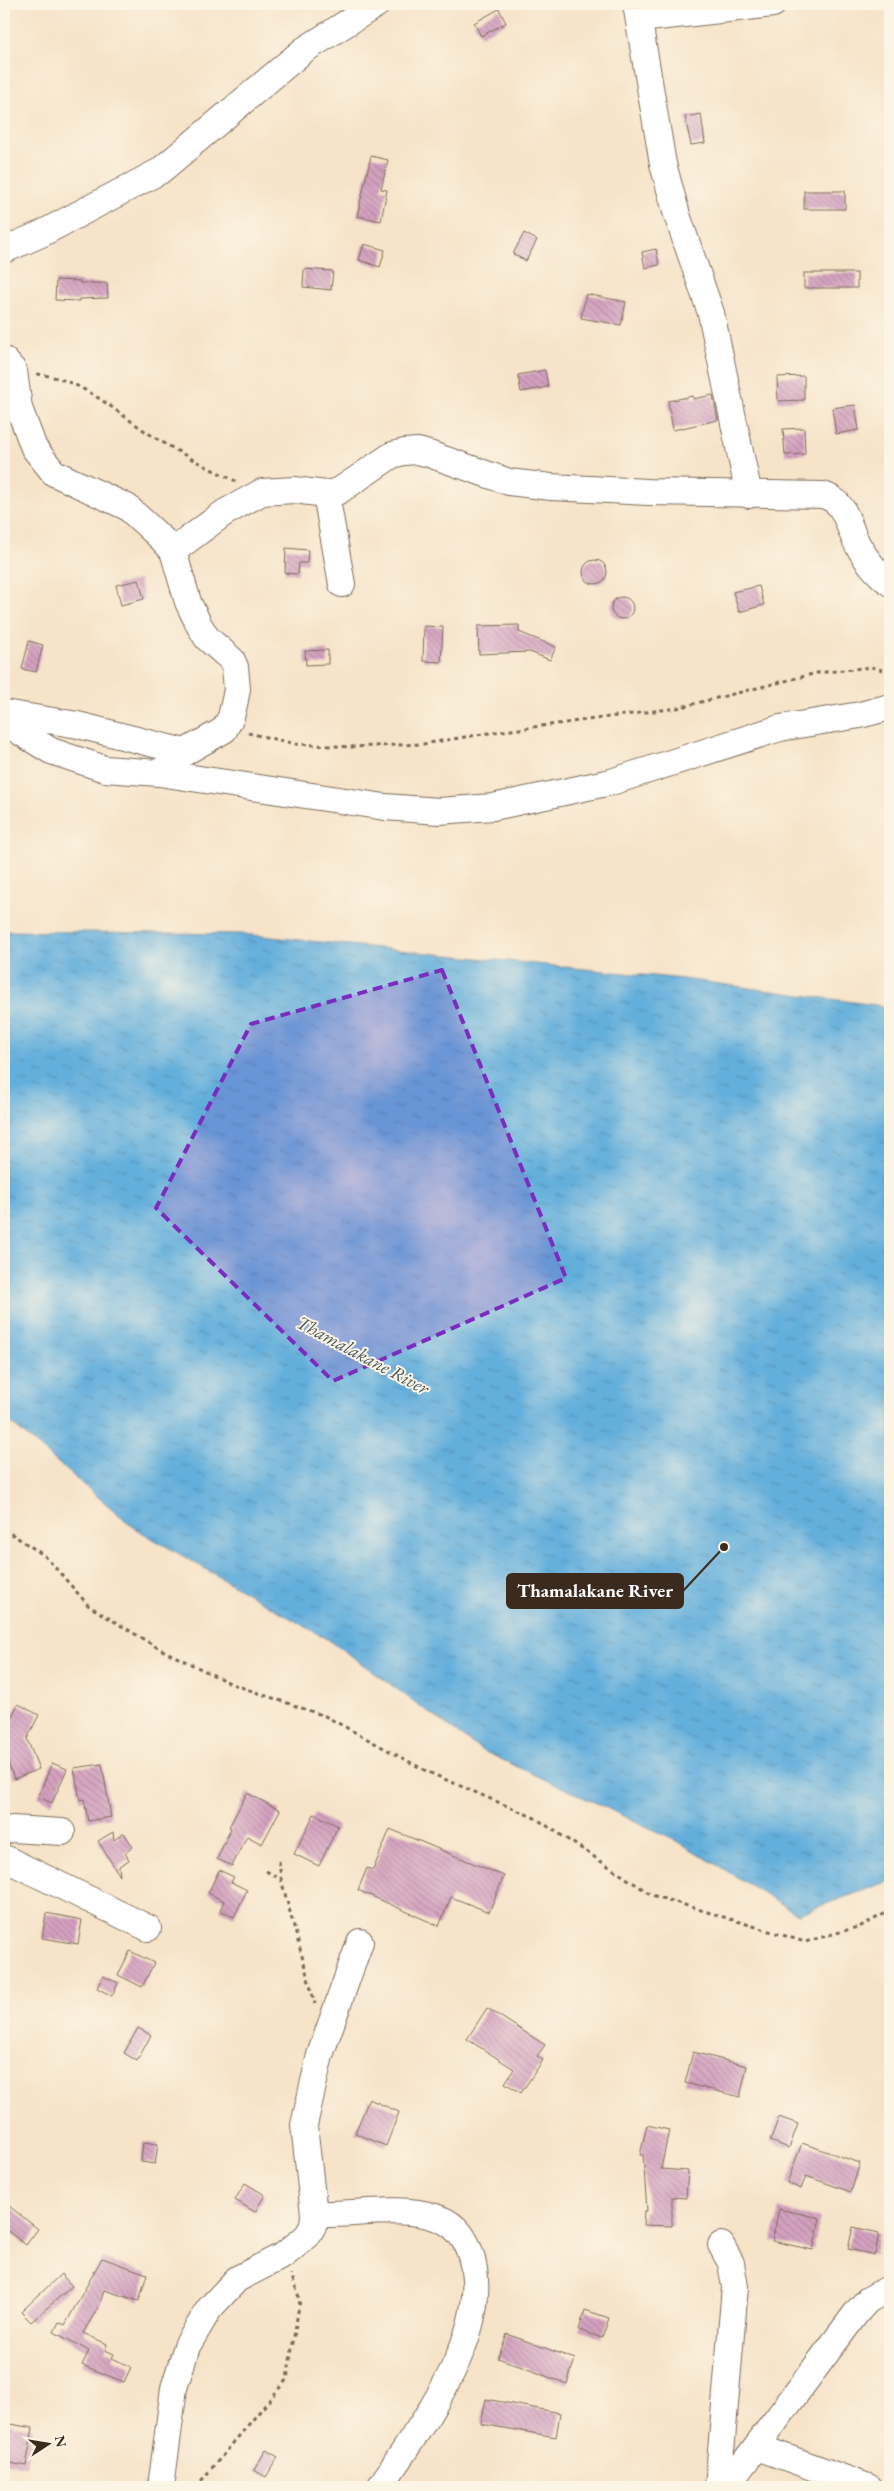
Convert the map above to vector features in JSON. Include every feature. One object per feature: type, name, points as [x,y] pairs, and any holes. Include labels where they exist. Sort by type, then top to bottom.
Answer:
[{"type":"street","points":[[4,250],[41,234],[160,171],[304,50],[377,4]]},
{"type":"street","points":[[749,495],[711,313],[677,215],[664,164],[638,11],[774,4]]},
{"type":"street","points":[[9,366],[19,408],[34,448],[54,473],[127,507],[173,551],[188,602],[198,626],[207,638],[232,660],[236,667],[237,690],[231,717],[224,730],[185,752],[159,772]]},
{"type":"street","points":[[173,551],[224,513],[262,492],[294,490],[326,494],[346,487],[392,455],[418,451],[509,482],[599,490],[749,495],[788,493],[823,495],[834,498],[840,505],[859,547],[872,565],[890,583]]},
{"type":"street","points":[[326,494],[342,584]]},
{"type":"street","points":[[4,722],[51,751],[79,762],[105,769],[159,772],[385,807],[439,811],[493,807],[611,782],[780,728],[890,707]]},
{"type":"street","points":[[4,713],[78,725],[185,752]]},
{"type":"street","points":[[4,1831],[12,1829],[62,1832]]},
{"type":"street","points":[[4,1858],[148,1928]]},
{"type":"street","points":[[162,2487],[174,2388],[187,2346],[209,2310],[237,2280],[284,2255],[307,2236],[313,2226],[314,2214],[304,2125],[325,2041],[360,1942]]},
{"type":"street","points":[[314,2214],[403,2212],[435,2217],[452,2224],[465,2240],[472,2260],[476,2297],[470,2327],[455,2368],[380,2487]]},
{"type":"street","points":[[718,2487],[734,2287],[731,2263],[721,2245]]},
{"type":"street","points":[[726,2487],[857,2312],[868,2300],[890,2288]]},
{"type":"street","points":[[757,2448],[868,2487]]},
{"type":"path","points":[[9,366],[52,375],[103,398],[150,434],[192,459],[262,492]]},
{"type":"path","points":[[224,730],[251,733],[296,744],[351,747],[423,744],[506,730],[677,708],[818,673],[871,668],[890,672]]},
{"type":"path","points":[[4,1529],[45,1556],[89,1606],[158,1648],[232,1684],[325,1716],[428,1772],[536,1818],[652,1895],[805,1942],[861,1926],[890,1911]]},
{"type":"path","points":[[279,1861],[281,1879],[325,2041]]},
{"type":"path","points":[[266,1871],[281,1879]]},
{"type":"path","points":[[196,2487],[287,2379],[300,2300],[284,2255]]},
{"type":"highlighted area","points":[[442,970],[566,1278],[333,1381],[156,1208],[251,1024]]},
{"type":"water","points":[[4,931],[241,934],[683,979],[890,1007],[890,1881],[798,1914],[674,1839],[481,1750],[332,1642],[136,1529],[4,1417]]},
{"type":"building","points":[[499,9],[506,23],[481,36],[474,23]]},
{"type":"building","points":[[701,114],[705,143],[691,145],[685,117]]},
{"type":"building","points":[[371,156],[388,160],[381,189],[387,190],[381,221],[357,216]]},
{"type":"building","points":[[804,191],[845,191],[845,209],[804,209]]},
{"type":"building","points":[[524,233],[537,240],[526,261],[513,254]]},
{"type":"building","points":[[364,244],[385,250],[380,267],[359,260]]},
{"type":"building","points":[[656,249],[659,265],[645,268],[642,252]]},
{"type":"building","points":[[304,269],[333,271],[331,290],[303,287]]},
{"type":"building","points":[[804,273],[857,273],[857,288],[804,288]]},
{"type":"building","points":[[56,280],[80,281],[80,283],[107,283],[108,298],[79,299],[79,301],[55,300]]},
{"type":"building","points":[[586,294],[626,302],[621,325],[581,318]]},
{"type":"building","points":[[545,370],[548,387],[521,392],[518,375]]},
{"type":"building","points":[[804,376],[804,400],[778,401],[777,377]]},
{"type":"building","points":[[713,395],[718,420],[673,430],[668,401],[693,396],[693,399]]},
{"type":"building","points":[[855,405],[859,430],[836,434],[832,408]]},
{"type":"building","points":[[804,428],[805,454],[785,455],[783,429]]},
{"type":"building","points":[[286,548],[308,550],[307,563],[299,563],[298,574],[285,573]]},
{"type":"building","points":[[595,560],[600,561],[606,567],[606,577],[600,583],[595,584],[590,583],[584,577],[583,572],[584,567],[590,561]]},
{"type":"building","points":[[139,580],[144,599],[121,605],[116,585]]},
{"type":"building","points":[[759,586],[764,605],[739,612],[733,592]]},
{"type":"building","points":[[622,597],[630,600],[633,608],[630,616],[622,619],[614,616],[611,608],[614,600]]},
{"type":"building","points":[[519,625],[519,632],[556,647],[550,660],[530,652],[479,654],[478,626]]},
{"type":"building","points":[[424,626],[443,627],[441,662],[423,661]]},
{"type":"building","points":[[29,641],[43,645],[36,672],[22,669]]},
{"type":"building","points":[[328,650],[328,664],[306,665],[305,651]]},
{"type":"building","points":[[18,1704],[39,1715],[27,1739],[39,1769],[14,1779],[4,1751],[4,1732]]},
{"type":"building","points":[[52,1763],[67,1769],[52,1803],[38,1797]]},
{"type":"building","points":[[102,1764],[111,1817],[88,1821],[84,1799],[80,1800],[74,1768]]},
{"type":"building","points":[[247,1793],[280,1810],[262,1844],[247,1836],[232,1866],[217,1859],[231,1828],[229,1827]]},
{"type":"building","points":[[314,1814],[338,1826],[319,1866],[294,1854]]},
{"type":"building","points":[[390,1829],[504,1876],[489,1912],[451,1897],[439,1926],[358,1890],[367,1868],[373,1870]]},
{"type":"building","points":[[113,1832],[114,1840],[124,1833],[133,1847],[125,1853],[129,1860],[119,1866],[120,1876],[98,1841]]},
{"type":"building","points":[[219,1870],[234,1877],[231,1882],[247,1890],[234,1917],[220,1910],[224,1901],[208,1893]]},
{"type":"building","points":[[46,1913],[82,1920],[78,1944],[42,1938]]},
{"type":"building","points":[[130,1951],[154,1963],[142,1987],[118,1975]]},
{"type":"building","points":[[103,1976],[118,1983],[112,1996],[97,1988]]},
{"type":"building","points":[[487,2008],[545,2045],[537,2056],[543,2060],[521,2093],[505,2083],[514,2069],[467,2039]]},
{"type":"building","points":[[138,2028],[151,2035],[137,2061],[124,2053]]},
{"type":"building","points":[[693,2052],[747,2066],[740,2097],[685,2083]]},
{"type":"building","points":[[369,2099],[399,2112],[386,2146],[355,2133]]},
{"type":"building","points":[[779,2117],[798,2124],[789,2148],[770,2141]]},
{"type":"building","points":[[647,2125],[669,2130],[661,2169],[688,2171],[686,2198],[672,2197],[672,2226],[643,2225],[644,2211],[647,2211],[643,2155],[640,2155]]},
{"type":"building","points":[[143,2142],[158,2144],[155,2164],[141,2162]]},
{"type":"building","points":[[802,2143],[860,2163],[851,2192],[806,2176],[801,2189],[787,2183]]},
{"type":"building","points":[[245,2183],[265,2195],[255,2212],[235,2200]]},
{"type":"building","points":[[4,2202],[38,2229],[26,2245],[4,2228]]},
{"type":"building","points":[[779,2209],[820,2218],[813,2250],[772,2241]]},
{"type":"building","points":[[853,2227],[879,2233],[875,2255],[848,2249]]},
{"type":"building","points":[[102,2258],[147,2274],[139,2301],[104,2290],[100,2304],[83,2333],[107,2344],[105,2350],[114,2354],[112,2358],[131,2367],[124,2382],[82,2365],[89,2351],[54,2332],[59,2322],[65,2325]]},
{"type":"building","points":[[61,2274],[72,2286],[31,2322],[21,2312]]},
{"type":"building","points":[[585,2310],[609,2318],[602,2338],[579,2330]]},
{"type":"building","points":[[507,2334],[575,2359],[567,2384],[498,2358]]},
{"type":"building","points":[[486,2399],[560,2413],[556,2437],[481,2424]]},
{"type":"building","points":[[4,2423],[33,2428],[26,2466],[4,2462]]},
{"type":"building","points":[[266,2450],[278,2457],[266,2477],[254,2470]]},
{"type":"place","name":"Thamalakane River","points":[[724,1547]]}]
